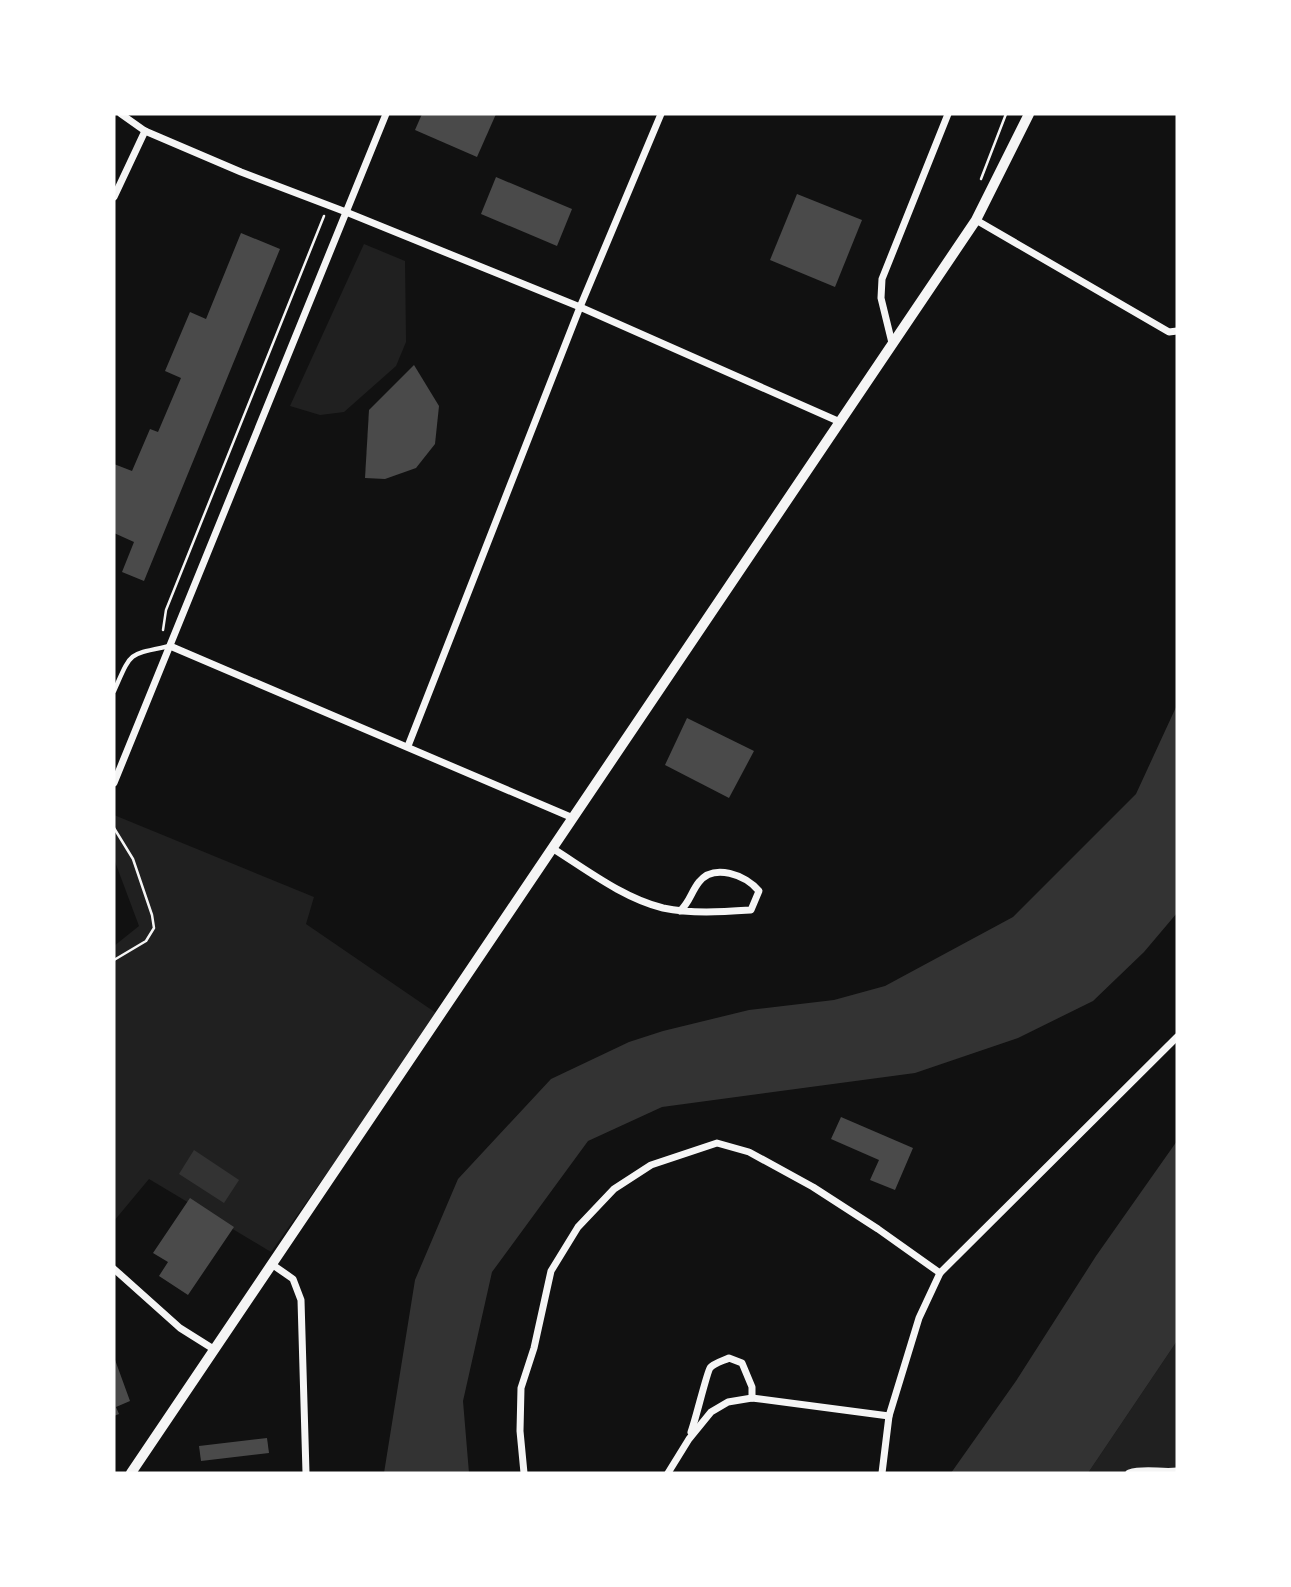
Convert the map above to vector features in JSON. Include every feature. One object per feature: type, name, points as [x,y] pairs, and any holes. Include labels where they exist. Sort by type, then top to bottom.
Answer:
[{"type":"street","points":[[121,114],[145,131],[580,307],[840,422]]},
{"type":"street","points":[[114,783],[386,114]]},
{"type":"street","points":[[408,746],[580,307],[661,114]]},
{"type":"street","points":[[892,343],[881,298],[881,279],[948,114]]},
{"type":"street","points":[[131,1473],[976,220],[1030,114]]},
{"type":"street","points":[[114,197],[145,131]]},
{"type":"street","points":[[976,220],[1169,332],[1177,331]]},
{"type":"street","points":[[170,646],[573,818]]},
{"type":"street","points":[[552,848],[614,887],[643,901],[680,911],[712,913],[751,910],[759,891],[753,883],[736,874],[725,872],[704,877],[688,905],[680,911]]},
{"type":"street","points":[[882,1473],[889,1416],[919,1318],[940,1273],[1177,1037]]},
{"type":"street","points":[[524,1473],[520,1431],[521,1388],[534,1348],[551,1271],[578,1227],[614,1189],[651,1165],[717,1143],[750,1152],[878,1228],[940,1273]]},
{"type":"street","points":[[273,1265],[293,1279],[301,1300],[306,1473]]},
{"type":"street","points":[[114,1269],[180,1328],[215,1350]]},
{"type":"street","points":[[689,1439],[710,1367],[729,1358],[742,1363],[752,1387],[752,1398]]},
{"type":"street","points":[[668,1473],[689,1439],[711,1412],[727,1402],[752,1398],[889,1416]]},
{"type":"street","points":[[1129,1473],[1140,1470],[1166,1473],[1177,1471]]},
{"type":"lane","points":[[114,691],[128,661],[135,653],[170,646]]},
{"type":"path","points":[[160,648],[166,610],[328,205]]},
{"type":"path","points":[[114,828],[133,859],[154,928],[146,942],[114,960]]},
{"type":"shaded area","points":[[364,244],[405,261],[406,342],[396,366],[344,412],[320,415],[290,406]]},
{"type":"shaded area","points":[[1177,705],[1177,913],[1144,952],[1093,1001],[1018,1038],[915,1073],[662,1107],[588,1141],[492,1272],[463,1401],[469,1473],[384,1473],[415,1280],[458,1179],[551,1079],[629,1042],[663,1031],[749,1010],[834,1000],[885,986],[1013,917],[1136,794]]},
{"type":"shaded area","points":[[114,815],[314,897],[306,924],[439,1015],[271,1252],[149,1179],[114,1221],[114,946],[139,926],[114,859]]},
{"type":"shaded area","points":[[1177,1141],[1177,1341],[1088,1473],[951,1473],[1016,1381],[1096,1256]]},
{"type":"shaded area","points":[[194,1150],[239,1180],[224,1203],[179,1174]]},
{"type":"shaded area","points":[[1177,1341],[1177,1473],[1088,1473]]},
{"type":"building","points":[[422,114],[496,114],[477,157],[415,130]]},
{"type":"building","points":[[496,177],[572,209],[557,246],[481,214]]},
{"type":"building","points":[[797,194],[862,220],[835,287],[770,260]]},
{"type":"building","points":[[241,233],[280,249],[144,581],[122,572],[134,542],[114,533],[114,464],[132,471],[150,429],[158,432],[181,378],[165,371],[190,312],[206,319]]},
{"type":"building","points":[[414,365],[439,406],[435,444],[416,468],[385,479],[365,478],[369,410]]},
{"type":"building","points":[[687,718],[754,751],[729,798],[665,765]]},
{"type":"building","points":[[841,1117],[913,1148],[895,1190],[870,1180],[879,1160],[831,1139]]},
{"type":"building","points":[[190,1198],[234,1227],[188,1295],[159,1276],[168,1262],[153,1253]]},
{"type":"building","points":[[114,1357],[130,1401],[116,1407],[119,1414],[114,1416]]},
{"type":"building","points":[[267,1438],[269,1453],[201,1461],[199,1446]]}]
